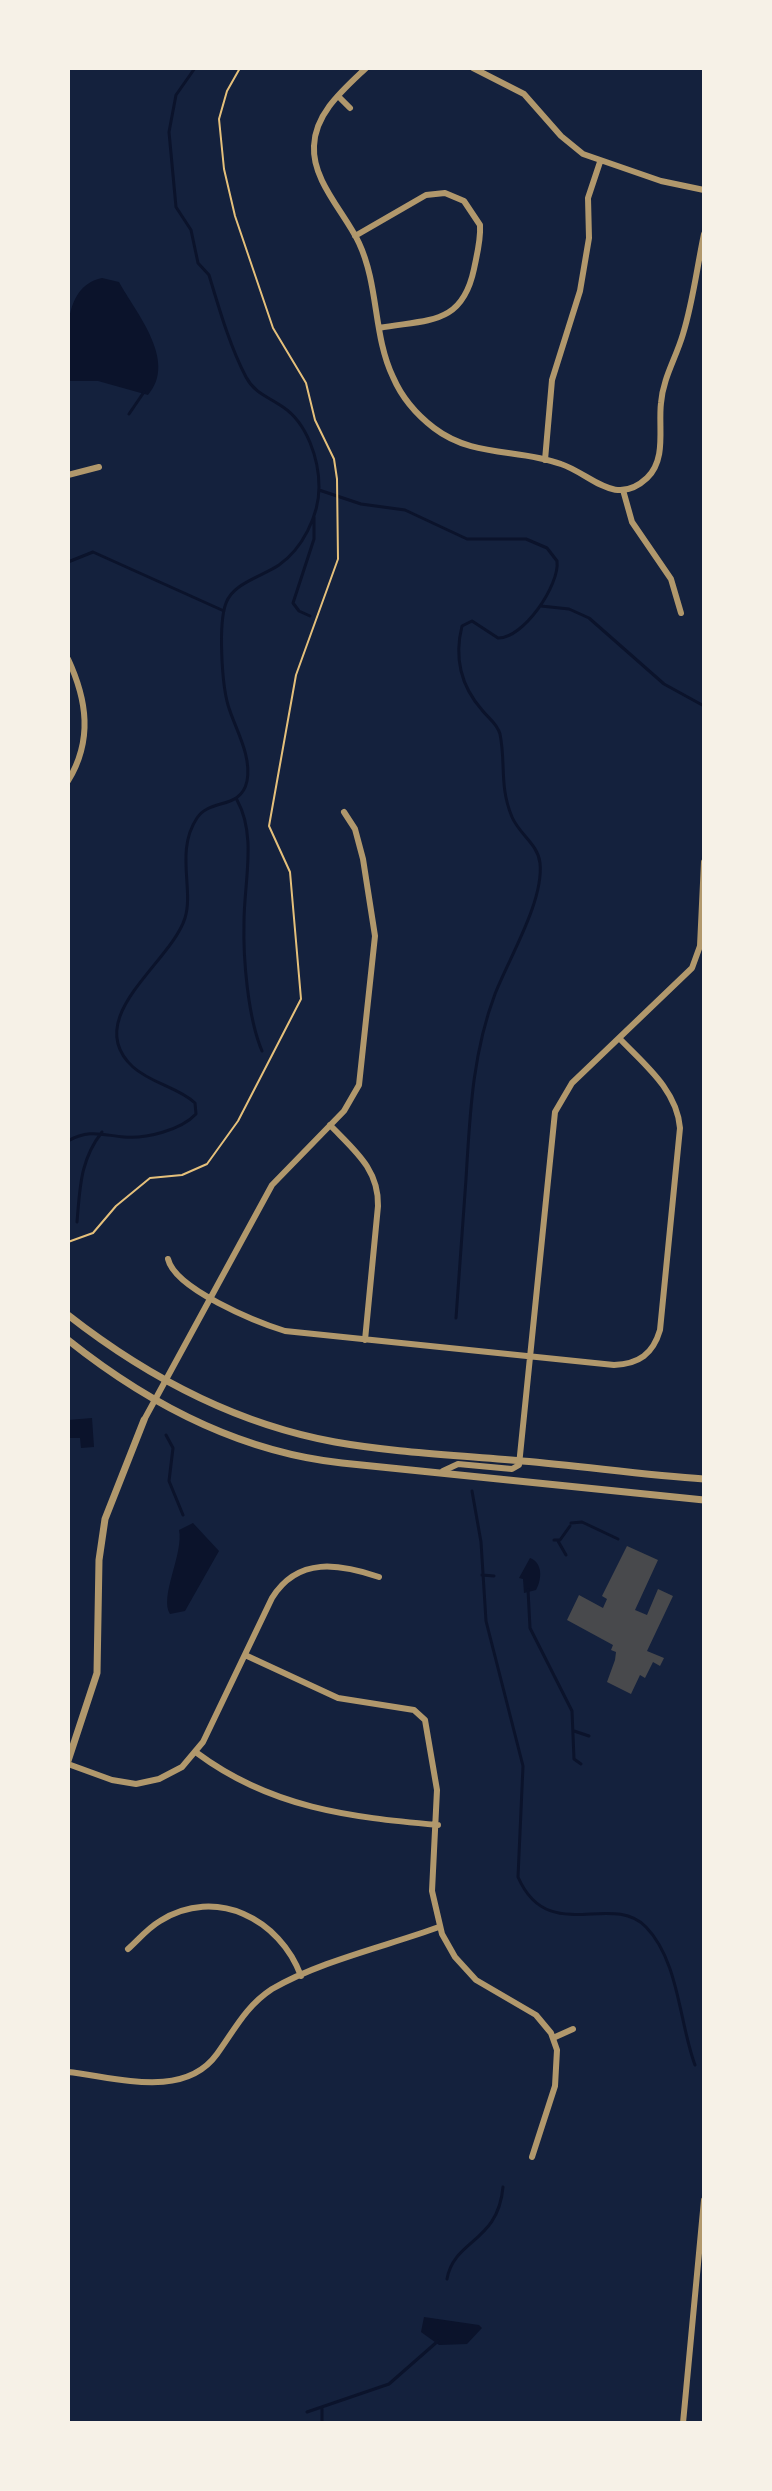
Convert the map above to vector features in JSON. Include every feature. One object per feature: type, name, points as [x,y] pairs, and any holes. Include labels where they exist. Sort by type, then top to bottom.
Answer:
[{"type":"street","points":[[366,68],[338,96],[318,124],[314,155],[323,180],[355,236],[370,273],[386,363],[400,391],[437,430],[477,450],[545,460],[574,470],[601,488],[623,490],[647,477],[658,460],[663,390],[684,331],[704,234]]},
{"type":"street","points":[[473,68],[524,94],[568,142],[600,162],[704,190]]},
{"type":"street","points":[[338,96],[350,108]]},
{"type":"street","points":[[545,460],[552,380],[580,291],[588,245],[588,198],[600,162]]},
{"type":"street","points":[[355,236],[426,195],[438,193],[464,201],[480,225],[470,287],[460,306],[447,314],[379,328]]},
{"type":"street","points":[[68,475],[99,467]]},
{"type":"street","points":[[623,490],[632,522],[671,579],[681,613]]},
{"type":"street","points":[[68,659],[82,694],[86,721],[81,754],[68,781]]},
{"type":"street","points":[[344,812],[355,829],[363,859],[374,928],[360,1081],[349,1105],[272,1185],[163,1379],[144,1420],[105,1519],[99,1560],[97,1673],[68,1763],[120,1783],[143,1783],[177,1770],[197,1753],[275,1594],[293,1576],[332,1564],[379,1577]]},
{"type":"street","points":[[443,1471],[458,1464],[514,1469],[520,1461],[555,1112],[569,1087],[682,981],[696,962],[701,937],[704,862]]},
{"type":"street","points":[[168,1259],[177,1277],[209,1296],[285,1331],[614,1365],[646,1357],[660,1330],[679,1120],[667,1091],[620,1039]]},
{"type":"street","points":[[330,1125],[365,1160],[376,1185],[378,1206],[365,1340]]},
{"type":"street","points":[[68,1315],[163,1379],[246,1417],[321,1439],[388,1449],[704,1479]]},
{"type":"street","points":[[68,1340],[154,1399],[228,1434],[292,1455],[342,1463],[704,1500]]},
{"type":"street","points":[[646,1357],[653,1365]]},
{"type":"street","points":[[245,1655],[338,1698],[419,1713],[427,1725],[434,1757],[438,1825],[432,1891],[439,1927],[469,1973],[492,1991],[536,2015],[553,2038],[558,2073],[532,2157]]},
{"type":"street","points":[[419,1713],[426,1707]]},
{"type":"street","points":[[197,1753],[225,1771],[311,1809],[353,1817],[438,1825]]},
{"type":"street","points":[[128,1949],[151,1927],[171,1915],[202,1907],[225,1908],[250,1916],[273,1930],[289,1950],[301,1976]]},
{"type":"street","points":[[68,2072],[153,2082],[188,2077],[213,2059],[256,2001],[301,1976],[439,1927]]},
{"type":"street","points":[[553,2038],[573,2029]]},
{"type":"street","points":[[683,2423],[704,2200]]},
{"type":"path","points":[[68,1242],[93,1233],[116,1206],[150,1178],[182,1175],[207,1164],[238,1121],[299,1008],[301,994],[290,872],[269,826],[296,675],[338,559],[337,479],[334,459],[315,420],[306,383],[273,328],[235,216],[218,128],[223,99],[240,68]]},
{"type":"water","points":[[102,278],[119,282],[151,337],[159,367],[156,382],[148,395],[98,381],[68,381],[67,336],[72,306],[88,284]]},
{"type":"water","points":[[92,1418],[94,1447],[81,1448],[80,1438],[68,1438],[68,1420]]},
{"type":"water","points":[[193,1523],[219,1551],[185,1611],[170,1614],[167,1597],[180,1540],[179,1530]]},
{"type":"water","points":[[530,1558],[539,1567],[539,1581],[536,1590],[524,1593],[523,1579],[519,1578]]},
{"type":"water","points":[[424,2317],[482,2328],[467,2344],[439,2345],[421,2332]]},
{"type":"building","points":[[627,1546],[658,1560],[635,1610],[647,1615],[658,1589],[673,1596],[647,1651],[664,1658],[660,1666],[653,1662],[645,1678],[640,1675],[631,1694],[607,1682],[615,1660],[616,1652],[611,1650],[613,1645],[567,1620],[579,1595],[603,1608],[607,1599],[602,1596]]},
{"type":"waterway","points":[[68,1141],[89,1134],[124,1137],[152,1135],[182,1125],[196,1114],[195,1103],[133,1067],[119,1048],[117,1029],[122,1010],[177,935],[185,918],[187,843],[197,818],[209,808],[238,796],[247,781],[245,752],[228,705],[224,683],[222,639],[226,603],[235,590],[279,565],[295,550],[308,531],[318,498],[317,465],[310,442],[299,422],[258,391],[246,377],[230,340],[209,275],[198,263],[191,230],[176,207],[169,132],[176,95],[195,68]]},
{"type":"waterway","points":[[129,414],[144,392]]},
{"type":"waterway","points":[[319,490],[361,504],[405,510],[467,539],[526,539],[547,548],[557,561],[553,583],[546,596],[518,630],[498,638],[472,621],[462,626],[460,638],[459,660],[464,681],[474,701],[500,734],[508,806],[519,829],[539,856],[540,878],[531,912],[495,994],[481,1040],[471,1108],[456,1318]]},
{"type":"waterway","points":[[310,616],[299,611],[293,603],[314,539],[314,517]]},
{"type":"waterway","points":[[68,562],[93,552],[224,611]]},
{"type":"waterway","points":[[541,606],[569,609],[589,618],[664,684],[704,706]]},
{"type":"waterway","points":[[237,800],[247,829],[248,844],[244,922],[246,970],[253,1022],[262,1051]]},
{"type":"waterway","points":[[77,1222],[85,1164],[102,1132]]},
{"type":"waterway","points":[[166,1435],[173,1448],[169,1481],[183,1515]]},
{"type":"waterway","points":[[472,1491],[481,1542],[486,1621],[523,1766],[518,1877],[531,1897],[546,1909],[562,1914],[632,1917],[646,1927],[657,1941],[672,1974],[695,2065]]},
{"type":"waterway","points":[[571,1523],[582,1522],[618,1539]]},
{"type":"waterway","points":[[554,1540],[560,1540],[570,1526]]},
{"type":"waterway","points":[[558,1541],[566,1555]]},
{"type":"waterway","points":[[482,1575],[494,1576]]},
{"type":"waterway","points":[[528,1590],[530,1628],[572,1711],[574,1759],[581,1764]]},
{"type":"waterway","points":[[574,1731],[589,1736]]},
{"type":"waterway","points":[[447,2279],[458,2256],[493,2219],[503,2187]]},
{"type":"waterway","points":[[307,2412],[389,2384],[438,2341]]},
{"type":"waterway","points":[[322,2407],[322,2423]]}]
